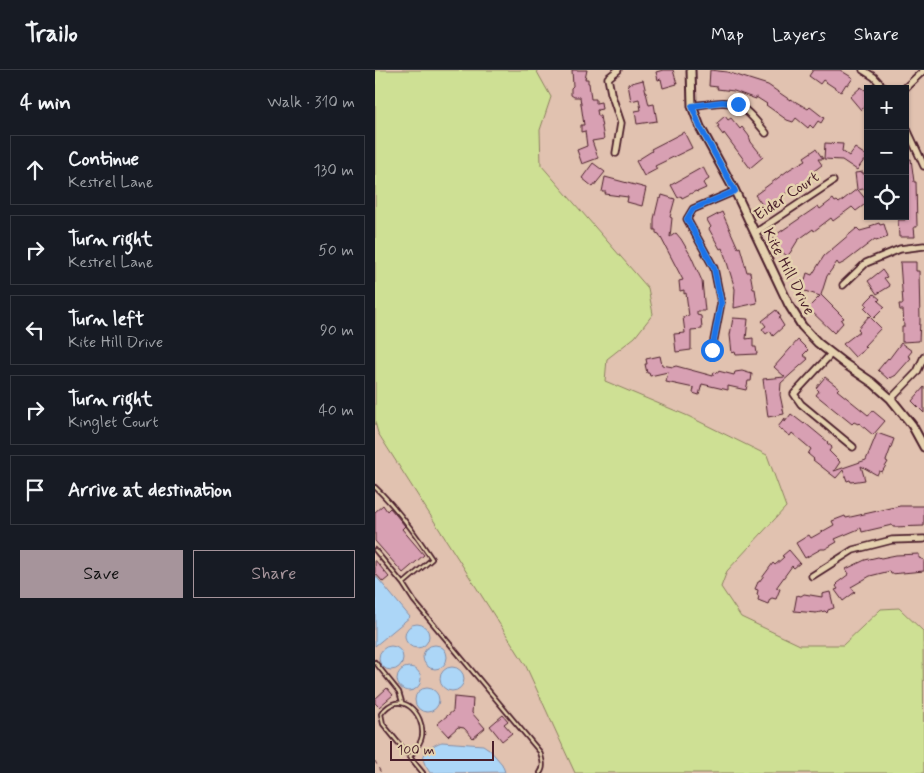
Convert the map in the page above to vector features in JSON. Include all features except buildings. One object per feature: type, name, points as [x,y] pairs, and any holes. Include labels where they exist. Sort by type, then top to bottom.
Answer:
[{"type":"street","points":[[616,153],[621,122],[611,93],[609,78],[618,70]]},
{"type":"street","name":"Kite Hill Drive","points":[[691,70],[692,106],[700,127],[735,191],[789,305],[802,326],[818,343],[873,383],[891,399],[912,425],[924,447]]},
{"type":"street","points":[[863,70],[874,76],[882,85]]},
{"type":"street","points":[[908,85],[924,70]]},
{"type":"street","points":[[692,106],[722,102],[738,104],[751,113],[766,133]]},
{"type":"street","points":[[908,130],[924,166]]},
{"type":"street","name":"Eider Court","points":[[755,232],[833,181]]},
{"type":"street","points":[[712,350],[721,303],[714,268],[687,219],[693,209],[735,191]]},
{"type":"street","points":[[843,285],[867,263],[900,249],[924,246]]},
{"type":"street","points":[[831,354],[794,394],[801,404],[853,447]]},
{"type":"street","points":[[891,399],[917,372],[924,357]]},
{"type":"street","points":[[812,576],[853,550],[892,540],[924,539]]},
{"type":"lane","points":[[375,488],[391,502],[412,527],[432,559],[403,584]]},
{"type":"lane","points":[[375,550],[403,584],[414,601],[540,752],[542,762],[541,773]]},
{"type":"lane","points":[[375,662],[399,692],[402,702],[414,711],[419,721],[422,736],[410,757]]},
{"type":"lane","points":[[402,702],[395,702],[387,706],[381,714],[383,724],[423,773]]},
{"type":"path","points":[[375,761],[381,773]]},
{"type":"green space","points":[[375,70],[536,70],[551,97],[540,130],[541,165],[648,288],[653,314],[635,337],[607,359],[605,381],[688,416],[767,455],[786,507],[727,571],[721,587],[741,617],[800,645],[843,645],[881,609],[899,608],[923,631],[924,773],[575,773],[525,664],[378,433],[375,422]]},
{"type":"water","points":[[375,575],[410,617],[375,646]]},
{"type":"water","points":[[417,624],[422,625],[428,631],[428,641],[422,647],[417,648],[412,647],[406,641],[405,636],[406,631],[412,625]]},
{"type":"water","points":[[435,645],[440,646],[446,652],[446,662],[440,668],[435,669],[430,668],[424,662],[423,657],[424,652],[430,646]]},
{"type":"water","points":[[391,646],[396,647],[402,653],[402,663],[396,669],[391,670],[386,669],[380,663],[379,658],[380,653],[386,647]]},
{"type":"water","points":[[409,667],[414,668],[420,674],[420,684],[414,690],[409,691],[404,690],[398,684],[397,679],[398,674],[404,668]]},
{"type":"water","points":[[452,667],[457,668],[463,674],[463,684],[457,690],[452,691],[447,690],[441,684],[440,679],[441,674],[447,668]]},
{"type":"water","points":[[427,688],[432,689],[438,695],[438,705],[432,711],[427,712],[422,711],[416,705],[415,700],[416,695],[422,689]]},
{"type":"water","points":[[442,742],[483,745],[502,764],[505,772],[430,773],[424,763],[424,755],[432,747]]},
{"type":"route","points":[[712,350],[721,303],[714,268],[687,219],[693,209],[735,191],[711,149],[692,106],[722,102],[738,104]]}]
